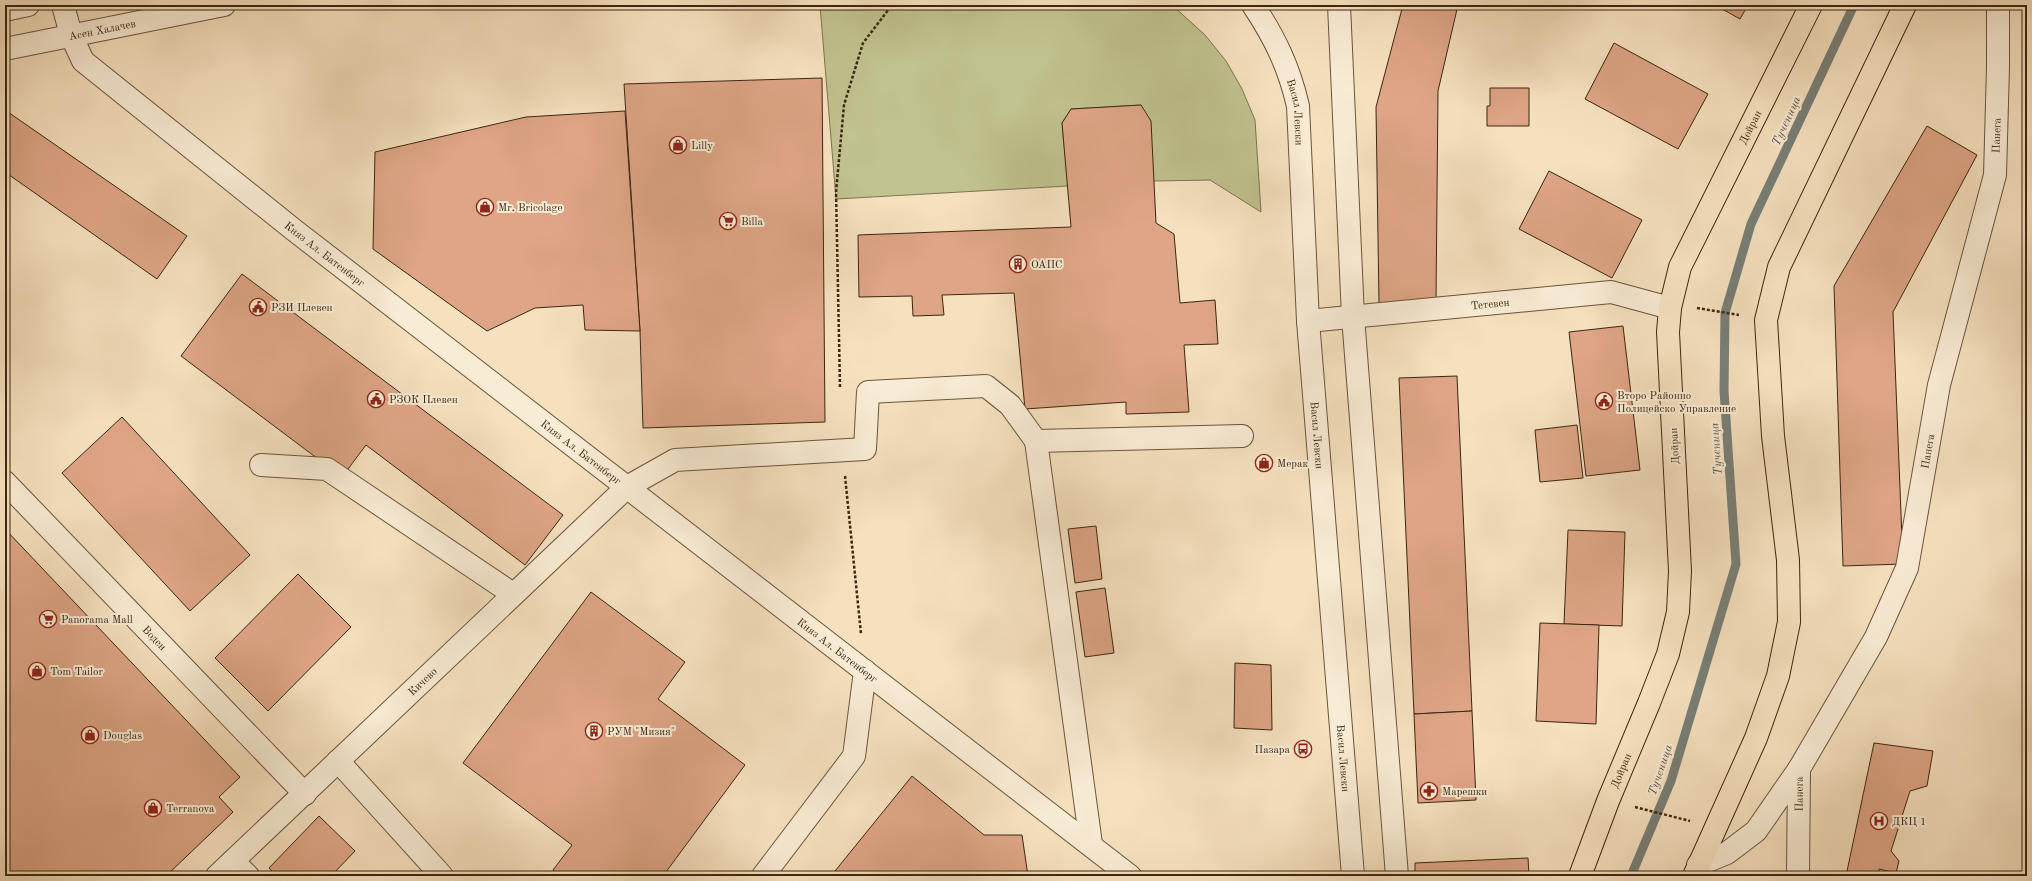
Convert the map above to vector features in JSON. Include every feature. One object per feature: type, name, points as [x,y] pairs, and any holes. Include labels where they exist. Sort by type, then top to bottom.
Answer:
[{"type":"main road","name":"Дойран","points":[[1580,876],[1608,801],[1668,654],[1678,612],[1680,571],[1668,332],[1670,308],[1680,267],[1811,5]]},
{"type":"main road","points":[[1696,870],[1756,738],[1778,676],[1789,622],[1788,560],[1773,436],[1766,320],[1779,267],[1905,5]]},
{"type":"street","points":[[5,10],[28,5]]},
{"type":"street","name":"Княз Ал. Батенберг","points":[[62,5],[71,35],[83,61],[294,230],[1091,844],[1130,876]]},
{"type":"street","name":"Асен Халачев","points":[[5,49],[224,5]]},
{"type":"street","name":"Васил Левски","points":[[1253,5],[1281,52],[1292,81],[1298,106],[1308,321],[1353,876]]},
{"type":"street","points":[[1339,5],[1354,317],[1397,876]]},
{"type":"street","name":"Панега","points":[[1798,876],[1799,769],[1876,637],[1907,568],[1939,385],[1995,175],[1998,5]]},
{"type":"street","name":"Тетевен","points":[[1308,321],[1611,292],[1670,308]]},
{"type":"street","name":"Кичево","points":[[217,876],[240,868],[305,794],[338,761],[627,487],[675,460],[865,449],[868,392],[986,386],[1010,405],[1036,441]]},
{"type":"street","points":[[1091,844],[1036,441],[1242,436]]},
{"type":"street","points":[[261,465],[327,468],[513,594]]},
{"type":"street","name":"Воден","points":[[5,482],[305,794]]},
{"type":"street","points":[[763,876],[854,756],[865,671]]},
{"type":"street","points":[[338,761],[442,876]]},
{"type":"street","points":[[1696,870],[1727,853],[1756,831],[1799,769]]},
{"type":"path","points":[[840,388],[836,192],[844,105],[863,43],[892,5]]},
{"type":"path","points":[[1700,308],[1743,316]]},
{"type":"path","points":[[842,450],[865,671]]},
{"type":"path","points":[[1608,801],[1716,827]]},
{"type":"green space","points":[[820,5],[1172,5],[1205,35],[1226,61],[1242,89],[1255,120],[1261,212],[1210,180],[1153,181],[1141,105],[1071,109],[1062,123],[1068,186],[836,199]]},
{"type":"building","points":[[1403,5],[1458,5],[1438,91],[1436,302],[1379,303],[1376,107]]},
{"type":"building","points":[[1715,5],[1748,5],[1740,19]]},
{"type":"building","points":[[1614,43],[1708,94],[1678,149],[1585,99]]},
{"type":"building","name":"Billa","points":[[822,78],[825,422],[643,428],[640,331],[624,84]]},
{"type":"building","points":[[1490,88],[1529,88],[1529,126],[1487,126],[1487,106],[1490,106]]},
{"type":"building","name":"ОАПС","points":[[1141,105],[1151,121],[1156,223],[1174,234],[1180,303],[1215,300],[1218,344],[1184,345],[1189,412],[1126,414],[1126,402],[1025,409],[1014,293],[942,295],[944,315],[913,316],[912,296],[859,297],[858,235],[1071,227],[1062,123],[1071,109]]},
{"type":"building","points":[[5,110],[187,236],[157,279],[5,172]]},
{"type":"building","points":[[625,111],[640,331],[585,330],[583,305],[535,308],[487,331],[373,249],[375,152],[526,117]]},
{"type":"building","points":[[1927,126],[1977,155],[1893,312],[1903,564],[1843,566],[1834,286]]},
{"type":"building","points":[[1549,171],[1642,220],[1612,278],[1519,229]]},
{"type":"building","points":[[242,274],[563,515],[525,565],[366,445],[342,477],[181,356]]},
{"type":"building","name":"Второ Районно Полицейско Управление","points":[[1623,326],[1640,470],[1586,476],[1569,332]]},
{"type":"building","points":[[1457,376],[1472,711],[1414,714],[1399,378]]},
{"type":"building","points":[[122,417],[250,555],[190,611],[62,473]]},
{"type":"building","points":[[1577,425],[1583,478],[1540,482],[1535,430]]},
{"type":"building","points":[[1096,526],[1102,579],[1075,583],[1068,529]]},
{"type":"building","name":"Panorama Mall","points":[[5,529],[240,777],[219,797],[233,812],[166,876],[5,876]]},
{"type":"building","points":[[1568,530],[1625,532],[1622,626],[1564,624]]},
{"type":"building","points":[[298,574],[351,627],[268,711],[215,658]]},
{"type":"building","points":[[1105,588],[1114,653],[1085,657],[1076,592]]},
{"type":"building","name":"РУМ \"Мизия\"","points":[[591,592],[685,662],[658,699],[745,765],[663,876],[561,876],[553,870],[572,845],[463,763]]},
{"type":"building","points":[[1540,623],[1599,625],[1596,724],[1536,721]]},
{"type":"building","points":[[1235,663],[1271,665],[1272,730],[1234,728]]},
{"type":"building","points":[[1472,711],[1476,800],[1418,803],[1414,714]]},
{"type":"building","name":"ДКЦ 1","points":[[1874,743],[1933,751],[1927,786],[1910,791],[1891,851],[1899,861],[1896,873],[1879,869],[1879,876],[1846,876]]},
{"type":"building","points":[[912,776],[984,835],[1022,835],[1028,876],[831,876]]},
{"type":"building","points":[[319,816],[355,851],[331,876],[277,876],[269,868]]},
{"type":"building","points":[[1528,858],[1529,876],[1415,876],[1415,863]]},
{"type":"waterway","name":"Тученица","points":[[1631,876],[1671,781],[1736,564],[1724,391],[1725,313],[1751,224],[1854,5]]},
{"type":"place","name":"Lilly","points":[[678,145]]},
{"type":"place","name":"Mr. Bricolage","points":[[485,207]]},
{"type":"place","name":"Billa","points":[[728,221]]},
{"type":"place","name":"ОАПС","points":[[1018,264]]},
{"type":"place","name":"РЗИ Плевен","points":[[258,307]]},
{"type":"place","name":"РЗОК Плевен","points":[[376,399]]},
{"type":"place","name":"Второ Районно Полицейско Управление","points":[[1604,401]]},
{"type":"place","name":"Мерак","points":[[1264,463]]},
{"type":"place","name":"Panorama Mall","points":[[48,619]]},
{"type":"place","name":"Tom Tailor","points":[[37,671]]},
{"type":"place","name":"РУМ \"Мизия\"","points":[[594,731]]},
{"type":"place","name":"Douglas","points":[[90,735]]},
{"type":"place","name":"Пазара","points":[[1303,749]]},
{"type":"place","name":"Марешки","points":[[1429,791]]},
{"type":"place","name":"Terranova","points":[[153,808]]},
{"type":"place","name":"ДКЦ 1","points":[[1879,821]]}]
